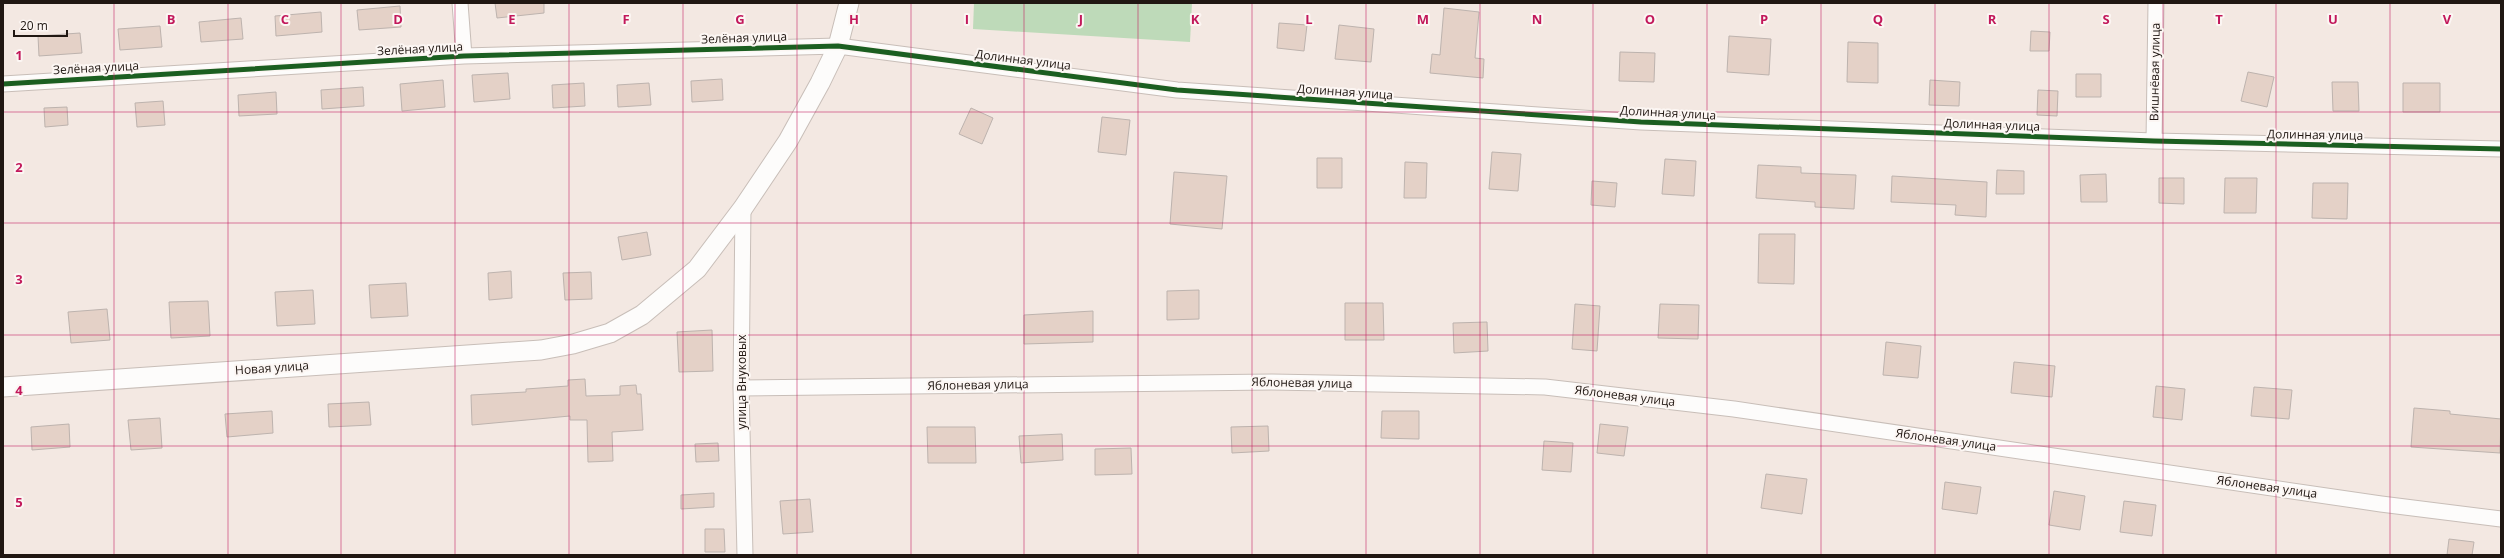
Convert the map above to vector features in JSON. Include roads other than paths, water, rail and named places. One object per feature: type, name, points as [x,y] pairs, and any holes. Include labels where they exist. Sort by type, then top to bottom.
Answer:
[{"type":"street","points":[[460,3],[464,56]]},
{"type":"street","name":"Новая улица","points":[[3,386],[541,350],[573,344],[610,333],[642,315],[697,269],[743,208],[788,141],[820,83],[838,46],[849,3]]},
{"type":"street","name":"Вишнёвая улица","points":[[2154,141],[2156,3]]},
{"type":"street","name":"Зелёная улица","points":[[3,84],[464,56],[838,46]]},
{"type":"street","name":"Долинная улица","points":[[838,46],[1193,91],[1641,122],[2154,141],[2501,150]]},
{"type":"street","name":"улица Внуковых","points":[[743,208],[741,388],[745,555]]},
{"type":"street","name":"Яблоневая улица","points":[[741,388],[1272,382],[1545,387],[1734,409],[2381,504],[2501,519]]}]
